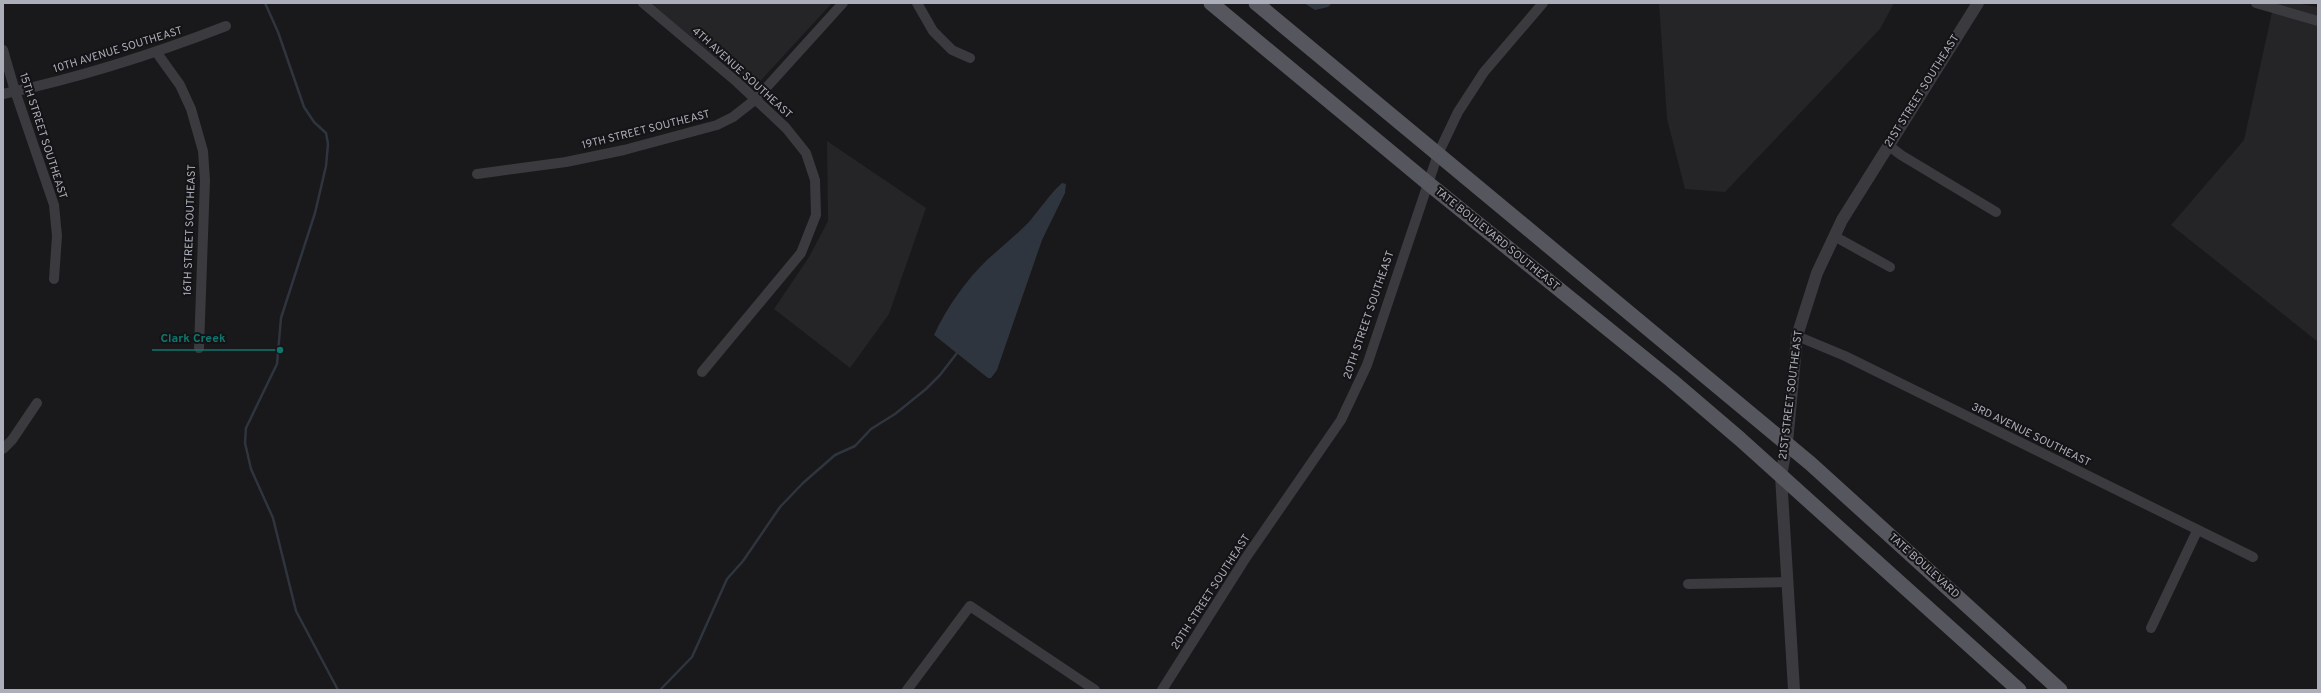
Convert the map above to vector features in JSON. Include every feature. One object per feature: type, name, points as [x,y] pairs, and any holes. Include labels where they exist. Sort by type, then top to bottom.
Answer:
[{"type":"main road","name":"TATE BOULEVARD SOUTHEAST","points":[[1211,3],[1429,184],[1671,380],[1781,476]]},
{"type":"main road","points":[[1256,3],[1787,443]]},
{"type":"main road","name":"TATE BOULEVARD","points":[[1787,443],[2060,690]]},
{"type":"main road","points":[[1781,476],[2019,690]]},
{"type":"street","name":"4TH AVENUE SOUTHEAST","points":[[643,3],[756,99],[786,128],[806,153],[815,180],[816,215],[807,241],[794,264],[702,372]]},
{"type":"street","name":"19TH STREET SOUTHEAST","points":[[477,174],[566,162],[700,131],[733,117],[756,99],[843,3]]},
{"type":"street","points":[[917,3],[933,31],[952,50],[970,58]]},
{"type":"street","name":"20TH STREET SOUTHEAST","points":[[1162,690],[1245,559],[1331,435],[1349,405],[1367,365],[1405,246],[1429,184],[1438,154],[1458,112],[1472,88],[1543,3]]},
{"type":"street","name":"21ST STREET SOUTHEAST","points":[[1794,690],[1781,476],[1787,443],[1797,336],[1809,294],[1834,236],[1888,145],[1978,3]]},
{"type":"street","points":[[2256,3],[2318,21]]},
{"type":"street","name":"10TH AVENUE SOUTHEAST","points":[[3,94],[29,89],[157,53],[226,26]]},
{"type":"street","name":"15TH STREET SOUTHEAST","points":[[3,50],[15,91],[54,205],[57,236],[54,279]]},
{"type":"street","name":"16TH STREET SOUTHEAST","points":[[157,53],[180,85],[191,109],[203,151],[205,180],[199,348]]},
{"type":"street","points":[[1888,145],[1996,212]]},
{"type":"street","points":[[1834,236],[1890,267]]},
{"type":"street","name":"3RD AVENUE SOUTHEAST","points":[[1797,336],[1845,356],[2253,558]]},
{"type":"street","points":[[3,449],[12,440],[37,403]]},
{"type":"street","points":[[2151,628],[2196,531]]},
{"type":"street","points":[[1688,584],[1787,582]]},
{"type":"street","points":[[907,690],[970,606],[1095,690]]},
{"type":"shaded area","points":[[649,3],[832,3],[754,88]]},
{"type":"shaded area","points":[[1304,3],[1332,3],[1328,7],[1315,10]]},
{"type":"shaded area","points":[[1659,3],[1894,3],[1880,29],[1725,192],[1685,189],[1667,119]]},
{"type":"shaded area","points":[[2274,3],[2295,3],[2318,7],[2318,342],[2171,225],[2244,140]]},
{"type":"shaded area","points":[[827,141],[926,208],[889,314],[850,368],[774,309],[809,257],[828,221]]},
{"type":"shaded area","points":[[1062,183],[1066,184],[1065,193],[1042,240],[997,370],[991,378],[988,378],[934,335],[951,304],[972,276],[988,259],[1029,222]]},
{"type":"waterway","points":[[265,3],[278,32],[304,107],[314,122],[326,133],[328,144],[326,166],[315,213],[281,318],[277,364],[246,428],[245,443],[251,469],[273,518],[296,611],[338,690]]},
{"type":"waterway","points":[[660,690],[692,657],[727,579],[743,561],[780,507],[803,483],[835,455],[855,446],[871,429],[895,414],[926,389],[940,375],[957,353]]},
{"type":"place","name":"Clark Creek","points":[[280,350]]}]
